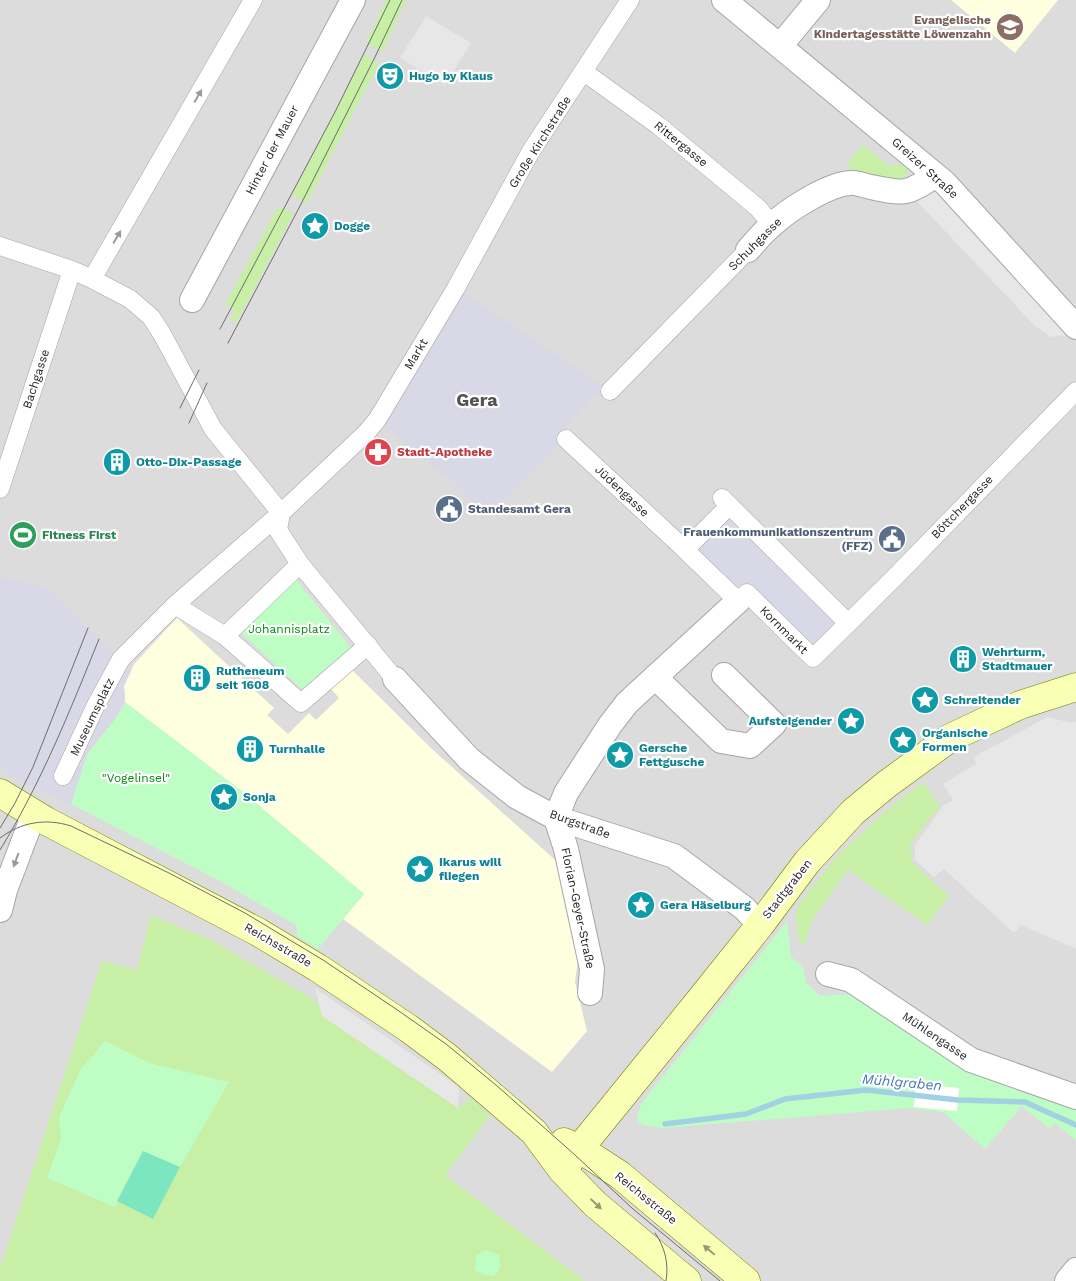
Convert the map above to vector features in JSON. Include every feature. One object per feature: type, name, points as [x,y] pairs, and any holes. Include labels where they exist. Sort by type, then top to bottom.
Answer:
[{"type":"main road","name":"Stadtgraben","points":[[562,1170],[760,925],[807,862],[853,812],[887,784],[950,738],[1020,706],[1076,687]]},
{"type":"main road","name":"Reichsstraße","points":[[0,793],[34,815],[258,932],[318,968],[408,1028],[447,1057],[534,1132],[562,1170],[594,1204],[687,1281]]},
{"type":"main road","name":"Reichsstraße","points":[[534,1132],[580,1149],[620,1175],[746,1281]]},
{"type":"street","points":[[92,279],[253,0]]},
{"type":"street","name":"Hinter der Mauer","points":[[192,300],[353,0]]},
{"type":"street","name":"Große Kirchstraße","points":[[456,288],[531,151],[630,0]]},
{"type":"street","name":"Greizer Straße","points":[[724,0],[945,183],[1076,328]]},
{"type":"street","points":[[786,52],[818,0]]},
{"type":"street","name":"Rittergasse","points":[[584,72],[659,126],[758,208],[772,225]]},
{"type":"street","name":"Schuhgasse","points":[[610,392],[772,225],[795,208],[830,188],[840,185],[852,183],[896,193],[914,189],[935,175]]},
{"type":"street","points":[[0,246],[72,270],[92,279],[130,299],[151,317],[214,429],[281,513],[278,530],[300,564],[395,678]]},
{"type":"street","name":"Bachgasse","points":[[0,488],[72,270]]},
{"type":"street","name":"Markt","points":[[281,513],[366,433],[377,420],[456,288]]},
{"type":"street","name":"Böttchergasse","points":[[848,622],[894,578],[1076,391]]},
{"type":"street","name":"Jüdengasse","points":[[566,439],[682,546]]},
{"type":"street","points":[[556,818],[566,793],[610,725],[627,703],[738,601],[682,546],[725,502],[848,622]]},
{"type":"street","name":"Museumsplatz","points":[[63,776],[96,705],[121,659],[175,605],[281,513]]},
{"type":"street","points":[[226,636],[300,564]]},
{"type":"street","name":"Kornmarkt","points":[[738,601],[747,594],[813,658],[848,622]]},
{"type":"street","points":[[175,605],[226,636],[301,704],[368,646]]},
{"type":"street","points":[[655,677],[721,741],[750,746],[774,724],[724,675]]},
{"type":"street","name":"Burgstraße","points":[[395,678],[469,759],[518,796],[556,818],[674,856],[744,908],[760,925]]},
{"type":"street","points":[[0,910],[5,890],[34,815]]},
{"type":"street","name":"Florian-Geyer-Straße","points":[[556,818],[566,848],[592,969],[590,993]]},
{"type":"street","name":"Mühlengasse","points":[[828,974],[851,980],[971,1060],[1076,1097]]},
{"type":"street","points":[[1067,1281],[1076,1270]]},
{"type":"shaded area","points":[[0,0],[1076,0],[1076,1281],[0,1281]]},
{"type":"shaded area","name":"Evangelische Kindertagesstätte Löwenzahn","points":[[951,0],[1058,0],[1015,53]]},
{"type":"shaded area","points":[[426,16],[471,43],[445,85],[400,58]]},
{"type":"shaded area","points":[[945,190],[1074,334],[1051,337],[1035,326],[912,196]]},
{"type":"shaded area","points":[[456,288],[610,391],[607,395],[594,395],[565,427],[564,433],[568,437],[488,514],[377,420]]},
{"type":"shaded area","points":[[722,498],[857,622],[816,661],[751,609],[743,616],[673,548]]},
{"type":"shaded area","points":[[0,577],[47,588],[121,659],[131,671],[124,686],[125,702],[115,719],[87,754],[71,804],[12,777],[0,767]]},
{"type":"shaded area","name":"Rutheneum seit 1608","points":[[177,618],[274,708],[267,715],[288,734],[309,713],[316,720],[339,698],[331,689],[351,669],[432,749],[565,869],[579,952],[575,982],[587,1031],[552,1072],[343,919],[364,894],[239,789],[125,702],[124,686],[134,664]]},
{"type":"shaded area","points":[[1047,717],[1072,723],[1076,722],[1076,949],[1021,925],[1014,933],[944,869],[934,877],[915,860],[915,845],[942,807],[953,800],[943,784],[976,764],[974,757]]},
{"type":"shaded area","points":[[315,988],[459,1087],[458,1108],[322,1016]]},
{"type":"green space","points":[[386,0],[406,0],[383,51],[366,43]]},
{"type":"green space","points":[[364,55],[379,63],[307,203],[292,195]]},
{"type":"green space","points":[[863,145],[890,166],[903,164],[908,171],[904,178],[896,180],[851,169],[846,165]]},
{"type":"green space","points":[[278,207],[294,213],[236,323],[230,320],[235,310],[225,305]]},
{"type":"green space","name":"Johannisplatz","points":[[293,576],[352,649],[304,691],[236,628]]},
{"type":"green space","name":"\"Vogelinsel\"","points":[[125,702],[239,789],[364,894],[318,949],[297,936],[296,925],[218,880],[71,804],[87,754],[115,719]]},
{"type":"green space","points":[[923,782],[940,807],[927,821],[910,845],[913,863],[949,896],[927,925],[848,870],[811,922],[804,947],[798,938],[796,914],[799,904],[837,856],[883,813]]},
{"type":"green space","points":[[151,915],[209,939],[318,1002],[322,1016],[458,1108],[471,1098],[490,1116],[445,1175],[585,1281],[0,1281],[0,1269],[102,961],[137,970]]},
{"type":"green space","points":[[787,921],[791,957],[803,967],[806,983],[820,996],[860,994],[1076,1106],[1076,1140],[1055,1123],[1050,1129],[1022,1106],[985,1149],[943,1112],[908,1108],[663,1128],[637,1122],[641,1104]]},
{"type":"green space","points":[[105,1041],[149,1063],[229,1082],[180,1167],[153,1219],[118,1201],[115,1207],[47,1178],[61,1139],[59,1117],[81,1069]]},
{"type":"green space","points":[[143,1151],[180,1167],[153,1219],[117,1201]]},
{"type":"green space","points":[[486,1250],[499,1255],[500,1268],[494,1276],[485,1275],[475,1270],[476,1256]]},
{"type":"pier","points":[[916,1084],[959,1088],[957,1111],[914,1107]]},
{"type":"waterway","name":"Mühlgraben","points":[[665,1124],[746,1114],[785,1099],[866,1090],[958,1100],[1025,1102],[1076,1125]]},
{"type":"tram line","points":[[220,329],[335,112],[390,0]]},
{"type":"tram line","points":[[228,343],[299,208],[402,0]]},
{"type":"tram line","points":[[180,408],[199,370]]},
{"type":"tram line","points":[[189,423],[207,383]]},
{"type":"tram line","points":[[0,828],[33,767],[88,628]]},
{"type":"tram line","points":[[0,850],[42,773],[99,639]]},
{"type":"tram line","points":[[0,838],[16,828],[34,823],[52,822],[71,826],[169,873],[245,913],[323,960],[446,1044],[496,1085],[633,1209],[720,1281]]},
{"type":"tram line","points":[[655,1233],[665,1256],[667,1268],[666,1281]]},
{"type":"place","name":"Evangelische Kindertagesstätte Löwenzahn","points":[[1010,27]]},
{"type":"place","name":"Hugo by Klaus","points":[[390,76]]},
{"type":"place","name":"Dogge","points":[[315,226]]},
{"type":"place","name":"Stadt-Apotheke","points":[[378,452]]},
{"type":"place","name":"Otto-Dix-Passage","points":[[117,462]]},
{"type":"place","name":"Standesamt Gera","points":[[449,509]]},
{"type":"place","name":"Fitness First","points":[[23,535]]},
{"type":"place","name":"Frauenkommunikationszentrum (FFZ)","points":[[892,539]]},
{"type":"place","name":"Wehrturm, Stadtmauer","points":[[963,659]]},
{"type":"place","name":"Rutheneum seit 1608","points":[[197,678]]},
{"type":"place","name":"Schreitender","points":[[925,700]]},
{"type":"place","name":"Aufsteigender","points":[[851,721]]},
{"type":"place","name":"Organische Formen","points":[[903,740]]},
{"type":"place","name":"Turnhalle","points":[[250,749]]},
{"type":"place","name":"Gersche Fettgusche","points":[[620,755]]},
{"type":"place","name":"Sonja","points":[[224,797]]},
{"type":"place","name":"Ikarus will fliegen","points":[[420,869]]},
{"type":"place","name":"Gera Häselburg","points":[[641,905]]},
{"type":"district","name":"Gera","points":[[477,400]]}]
